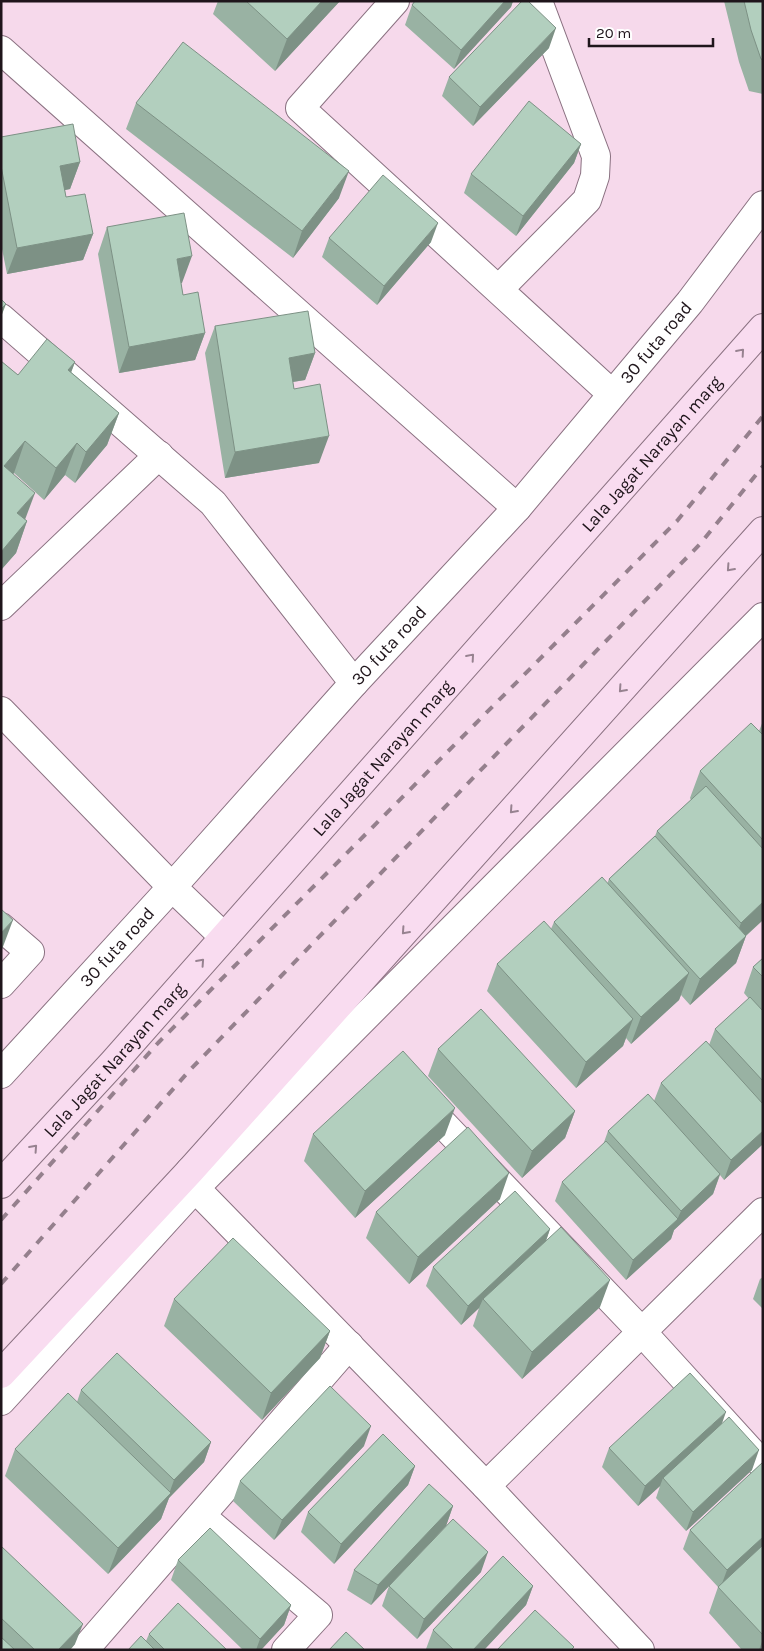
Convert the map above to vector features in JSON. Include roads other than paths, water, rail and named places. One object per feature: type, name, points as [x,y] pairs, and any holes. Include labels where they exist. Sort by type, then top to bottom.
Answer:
[{"type":"main road","name":"Lala Jagat Narayan marg","points":[[1,1184],[106,1070],[763,328]]},
{"type":"main road","points":[[1,1374],[193,1179],[763,531]]},
{"type":"street","points":[[395,1],[300,108],[612,394]]},
{"type":"street","points":[[499,290],[587,200],[595,176],[596,156],[538,1]]},
{"type":"street","points":[[1,50],[517,508]]},
{"type":"street","name":"30 futa road","points":[[1,1074],[172,887],[354,683],[517,508],[690,302],[763,205]]},
{"type":"street","points":[[1,318],[213,504],[354,683]]},
{"type":"street","points":[[1,606],[158,455]]},
{"type":"street","points":[[1,1401],[193,1179],[763,617]]},
{"type":"street","points":[[1,711],[172,887],[224,937]]},
{"type":"street","points":[[1,926],[30,952],[1,984]]},
{"type":"street","points":[[404,1082],[642,1332],[763,1465]]},
{"type":"street","points":[[193,1179],[640,1650]]},
{"type":"street","points":[[486,1486],[763,1212]]},
{"type":"street","points":[[84,1650],[349,1345]]},
{"type":"street","points":[[200,1516],[318,1615],[286,1650]]},
{"type":"railway","points":[[1,1220],[158,1043],[677,521],[763,416]]},
{"type":"railway","points":[[1,1284],[189,1071],[700,544],[763,466]]}]
